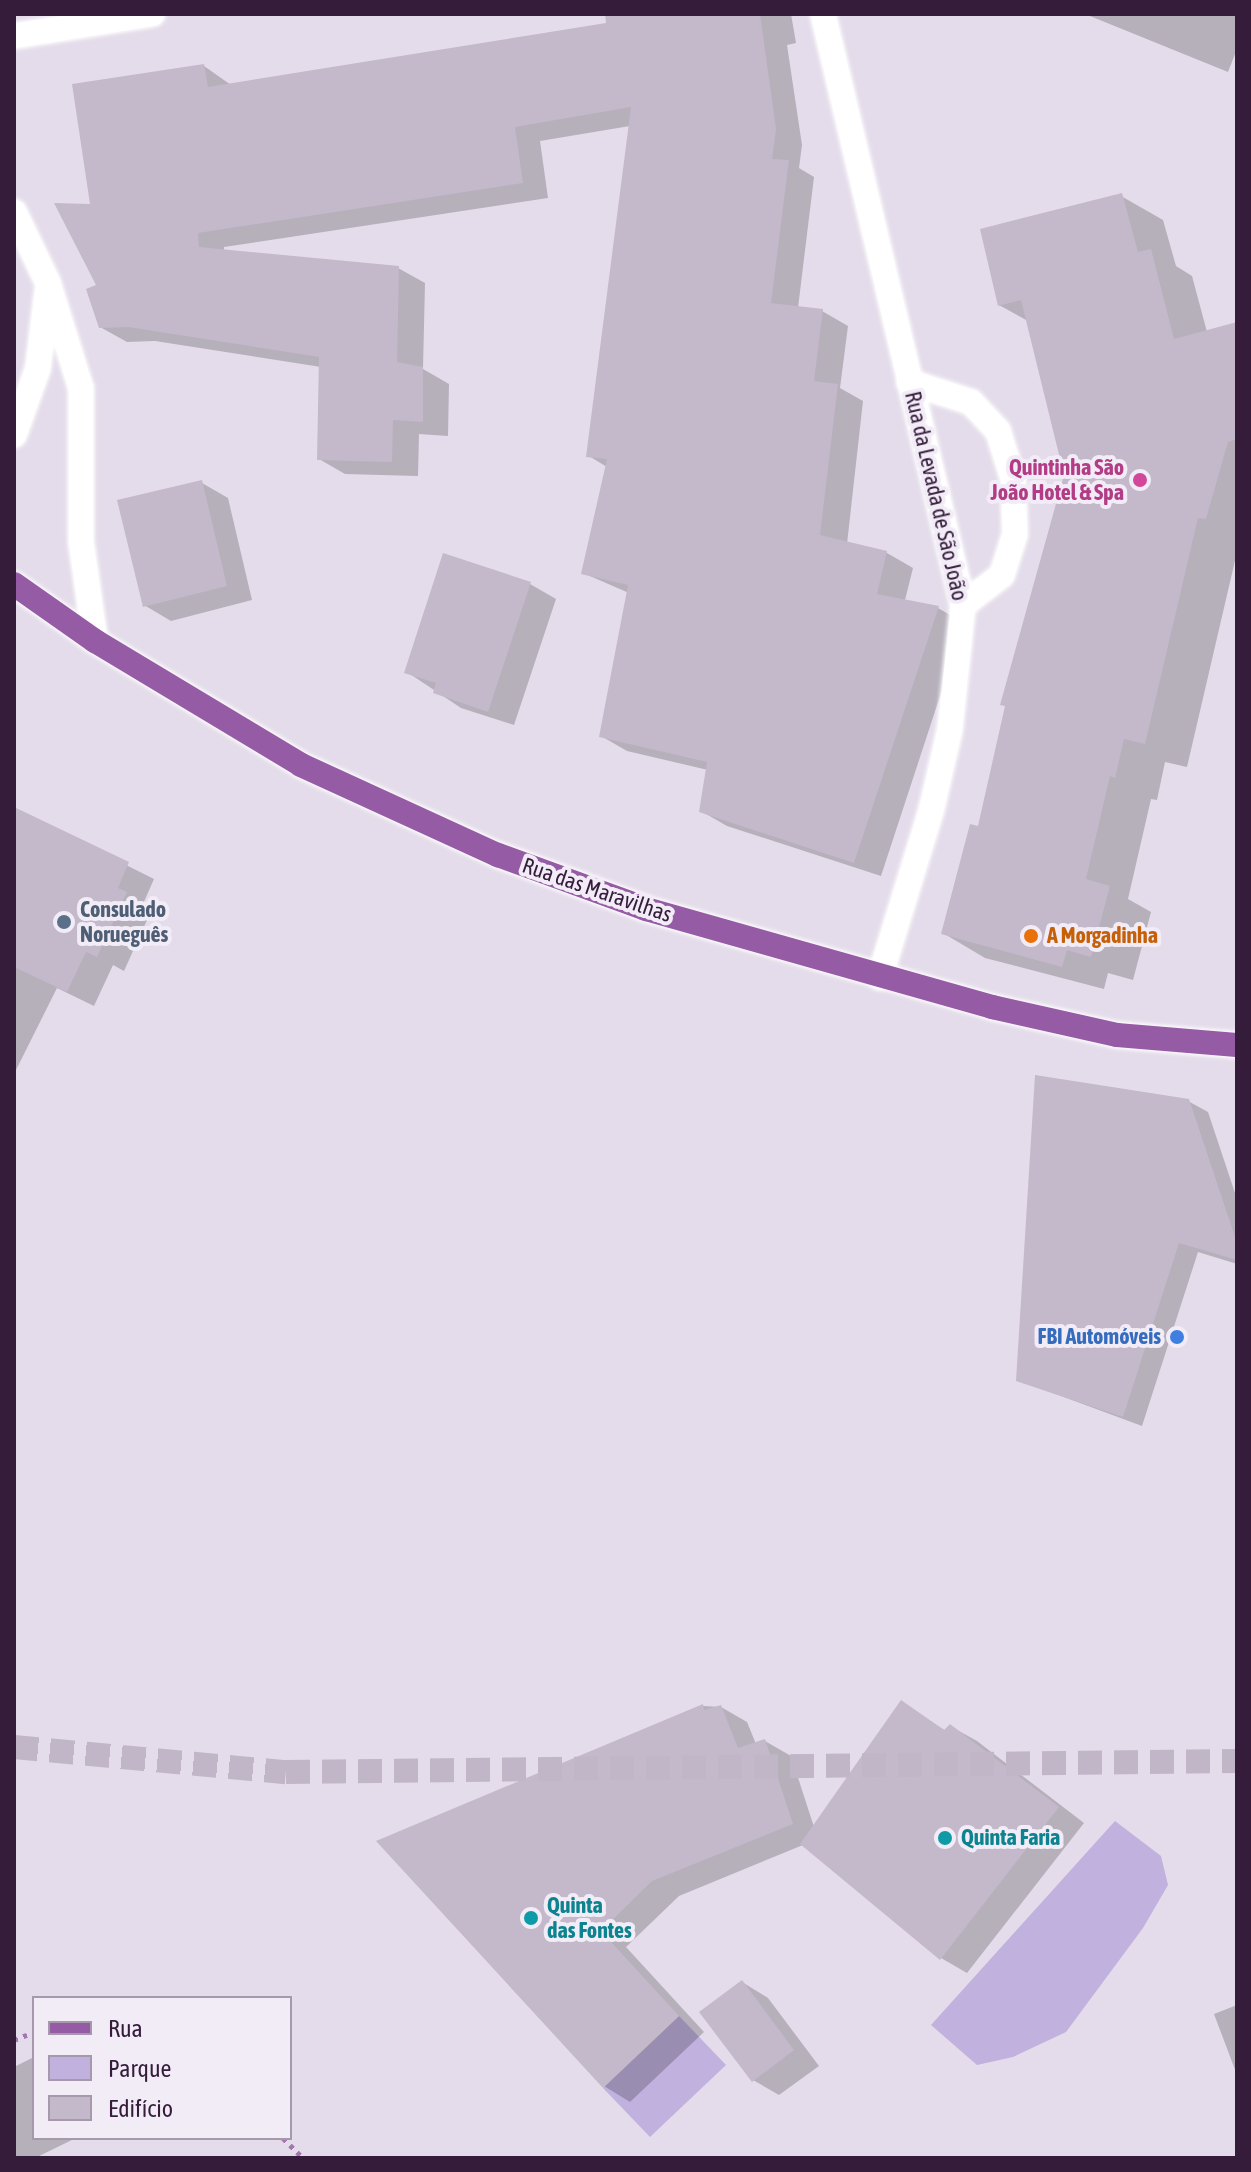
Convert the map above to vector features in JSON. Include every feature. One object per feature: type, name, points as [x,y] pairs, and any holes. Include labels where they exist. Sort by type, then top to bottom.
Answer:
[{"type":"main road","name":"Rua das Maravilhas","points":[[14,584],[95,641],[301,765],[498,855],[646,909],[880,977],[1117,1035],[1237,1045]]},
{"type":"street","points":[[14,36],[152,14]]},
{"type":"street","name":"Rua da Levada de São João","points":[[823,14],[963,605],[947,742],[880,977]]},
{"type":"street","points":[[14,212],[48,283],[81,388],[81,541],[95,641]]},
{"type":"street","points":[[14,435],[38,368],[48,283]]},
{"type":"street","points":[[14,396],[38,368]]},
{"type":"street","points":[[909,382],[971,402],[998,431],[1013,479],[1015,534],[1002,575],[963,605]]},
{"type":"path","points":[[285,2140],[303,2158]]},
{"type":"green space","points":[[1115,1821],[1161,1856],[1168,1885],[1143,1928],[1066,2032],[1013,2057],[977,2065],[931,2025]]},
{"type":"green space","points":[[679,2016],[726,2065],[650,2137],[603,2088]]},
{"type":"building","points":[[605,14],[760,14],[776,129],[772,159],[789,160],[771,303],[823,309],[814,381],[838,384],[820,535],[887,551],[877,594],[939,606],[854,863],[699,812],[707,762],[599,737],[628,585],[581,574],[607,459],[586,457],[631,107],[515,127],[523,183],[198,233],[199,247],[399,266],[397,362],[423,367],[423,422],[393,420],[392,462],[317,460],[319,357],[128,327],[99,328],[86,289],[96,285],[54,203],[90,204],[72,84],[204,64],[208,87],[606,23]]},
{"type":"building","name":"Quintinha São João Hotel & Spa","points":[[1122,193],[1138,252],[1151,249],[1174,339],[1237,322],[1237,439],[1228,442],[1206,519],[1198,518],[1145,744],[1124,739],[1115,778],[1110,776],[1086,879],[1110,886],[1091,957],[1067,950],[1062,967],[941,934],[970,824],[978,826],[1005,706],[1000,705],[1064,475],[1021,300],[998,306],[980,229]]},
{"type":"building","points":[[202,480],[227,586],[143,607],[117,500]]},
{"type":"building","points":[[443,553],[531,582],[488,712],[433,693],[436,683],[404,673]]},
{"type":"building","name":"Consulado Norueguês","points":[[14,807],[129,862],[118,888],[127,892],[97,957],[86,952],[67,992],[14,967]]},
{"type":"building","points":[[1035,1075],[1189,1099],[1237,1243],[1237,1260],[1179,1243],[1123,1417],[1016,1381]]},
{"type":"building","name":"Quinta Faria","points":[[901,1700],[944,1730],[950,1724],[1059,1807],[940,1960],[800,1844]]},
{"type":"building","name":"Quinta das Fontes","points":[[703,1704],[704,1710],[721,1705],[738,1748],[765,1739],[793,1824],[652,1881],[601,1931],[679,2016],[603,2088],[376,1841]]},
{"type":"building","points":[[742,1980],[794,2050],[752,2082],[699,2012]]},
{"type":"tunnel","points":[[14,1747],[286,1772],[1237,1761]]},
{"type":"place","name":"Quintinha São João Hotel & Spa","points":[[1140,480]]},
{"type":"place","name":"Consulado Norueguês","points":[[64,922]]},
{"type":"place","name":"A Morgadinha","points":[[1031,936]]},
{"type":"place","name":"FBI Automóveis","points":[[1177,1337]]},
{"type":"place","name":"Quinta Faria","points":[[945,1838]]},
{"type":"place","name":"Quinta das Fontes","points":[[531,1918]]}]
